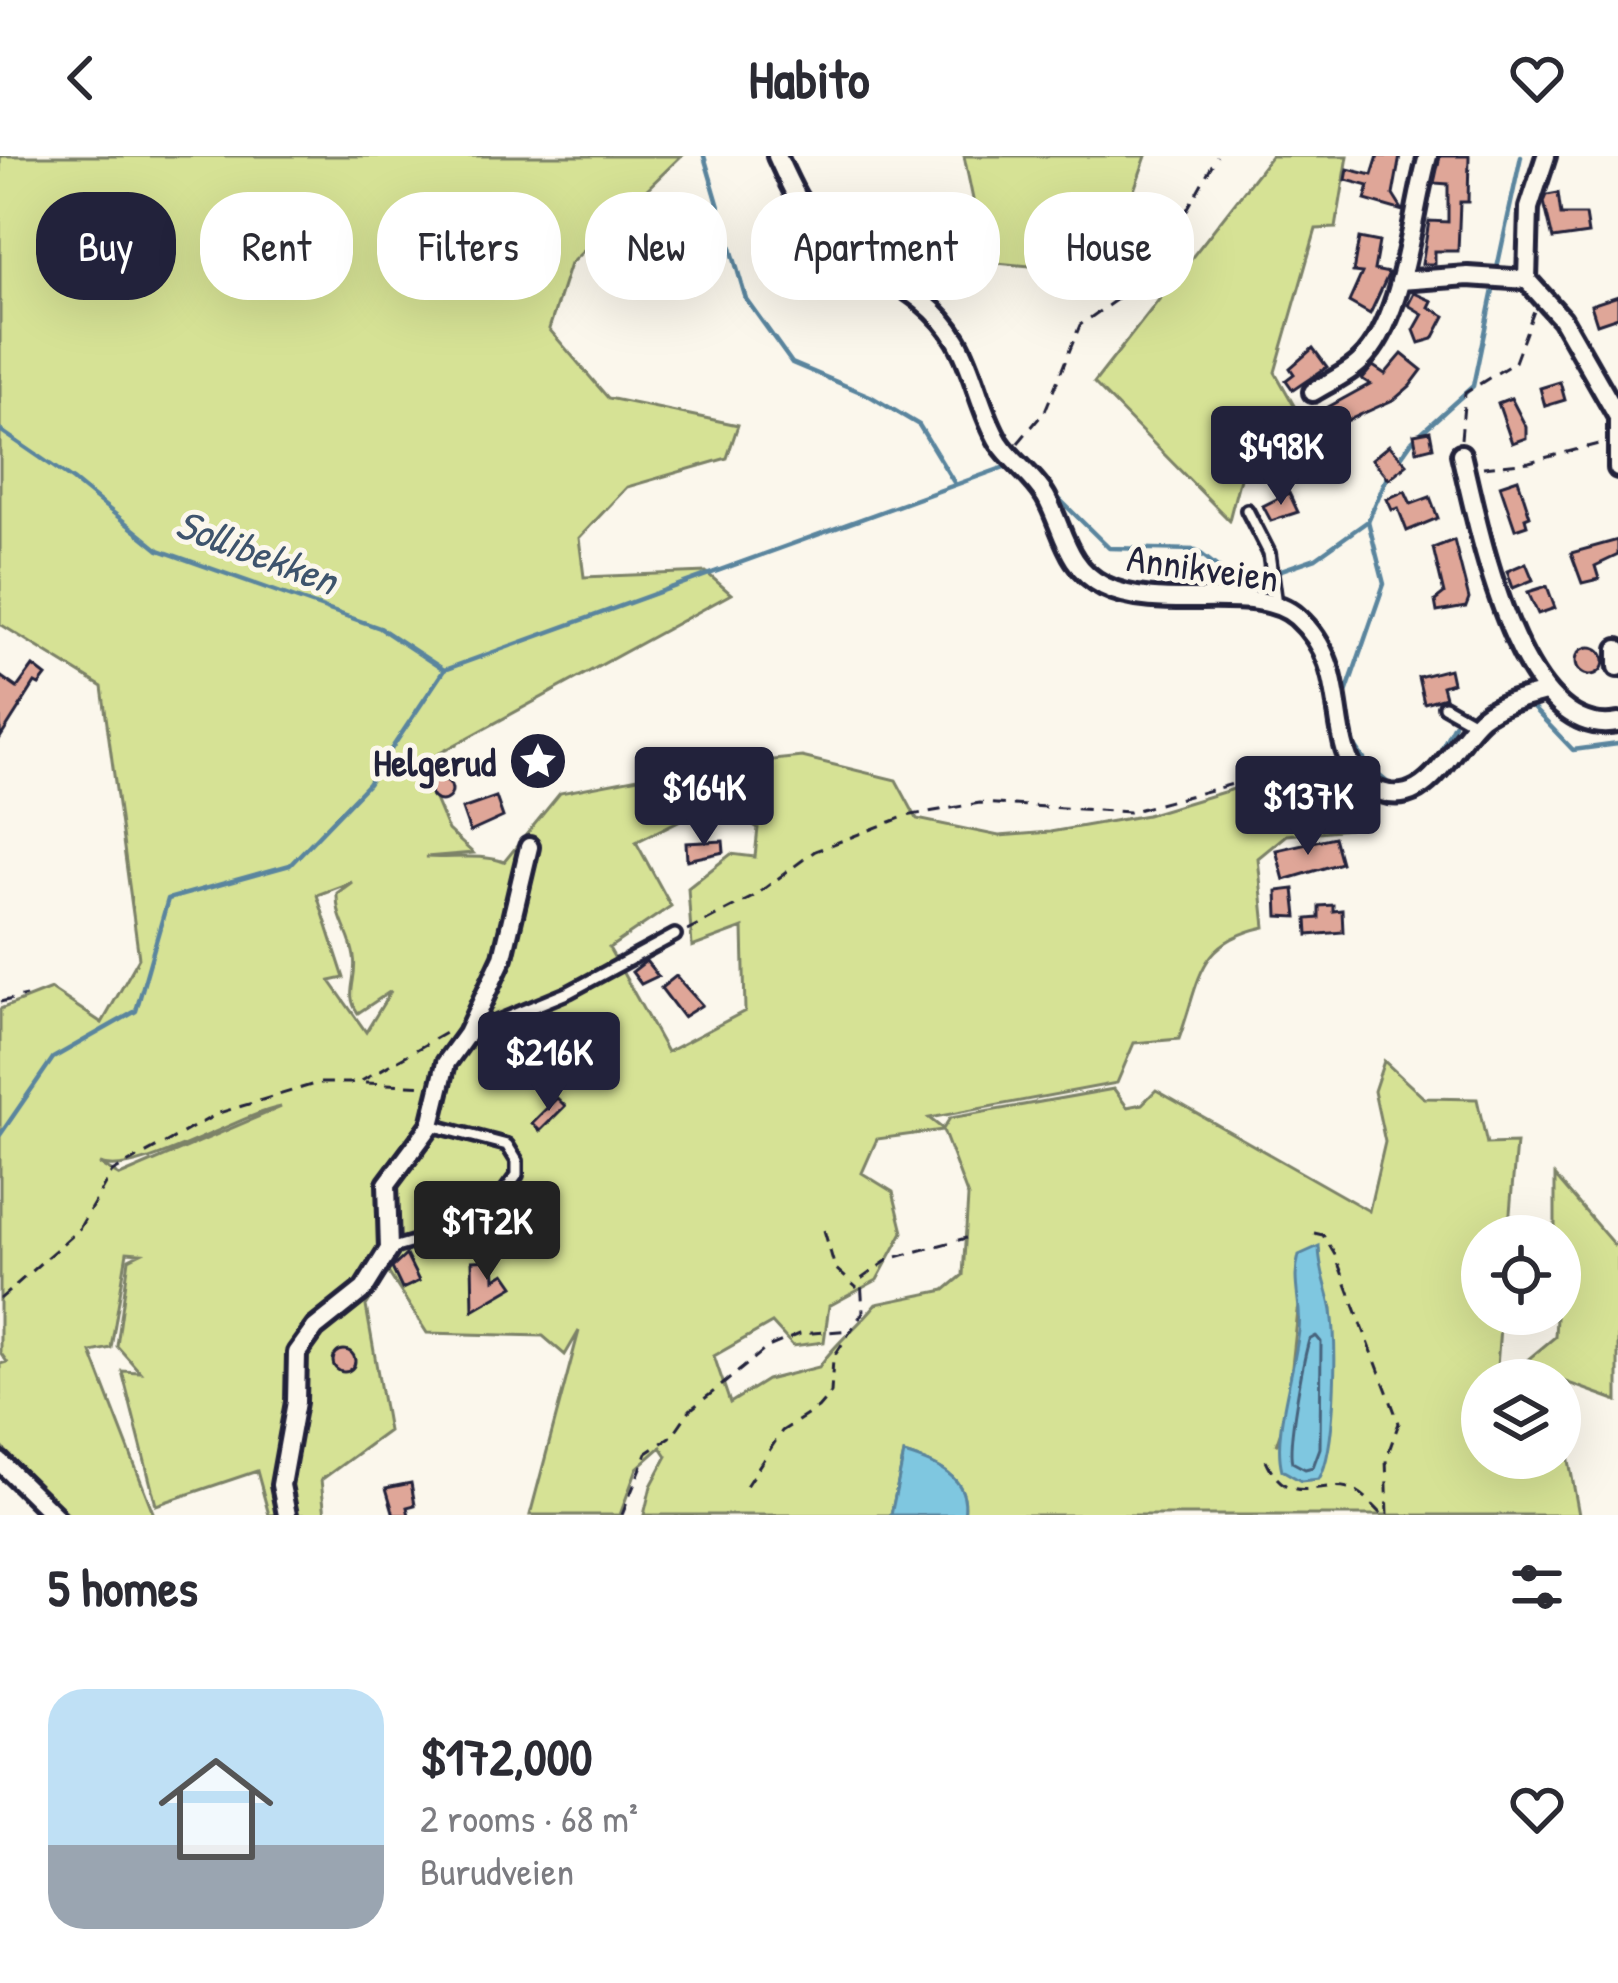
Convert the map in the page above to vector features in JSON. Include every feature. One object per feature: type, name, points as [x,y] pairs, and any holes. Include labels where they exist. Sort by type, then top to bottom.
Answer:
[{"type":"street","name":"Annikveien","points":[[777,156],[816,225],[910,291],[942,320],[1008,455],[1030,478],[1068,552],[1103,586],[1168,603],[1276,604],[1299,618],[1324,652],[1337,687],[1354,774]]},
{"type":"street","points":[[1313,392],[1364,358],[1400,281],[1428,156]]},
{"type":"street","points":[[1527,280],[1529,208],[1546,156]]},
{"type":"street","points":[[1400,281],[1468,276],[1527,280],[1580,345],[1618,419],[1618,468]]},
{"type":"street","points":[[1461,454],[1491,574],[1533,696],[1578,720],[1599,726],[1618,723]]},
{"type":"street","points":[[1618,649],[1618,667]]},
{"type":"street","points":[[1354,774],[1370,788],[1416,788],[1441,772],[1465,718],[1533,696]]},
{"type":"street","points":[[287,1515],[281,1485],[296,1402],[297,1353],[315,1328],[364,1289],[389,1249],[388,1184],[430,1125],[446,1063],[467,1034],[503,958],[529,848]]},
{"type":"street","points":[[0,1462],[54,1515]]},
{"type":"lane","points":[[1247,510],[1273,570],[1276,604]]},
{"type":"lane","points":[[1444,706],[1465,718]]},
{"type":"lane","points":[[467,1034],[610,971],[675,935]]},
{"type":"lane","points":[[389,1249],[472,1228],[517,1175],[518,1161],[507,1145],[430,1125]]},
{"type":"path","points":[[1008,455],[1045,411],[1080,325],[1150,276],[1217,156]]},
{"type":"path","points":[[1461,454],[1465,393],[1515,362],[1542,296]]},
{"type":"path","points":[[1466,474],[1616,442]]},
{"type":"path","points":[[675,935],[753,896],[815,851],[906,816],[980,803],[1129,812],[1296,767],[1329,767],[1354,774]]},
{"type":"path","points":[[0,1002],[26,996]]},
{"type":"path","points":[[358,1083],[444,1032],[467,1034]]},
{"type":"path","points":[[0,1299],[79,1229],[112,1172],[219,1113],[319,1082],[441,1087]]},
{"type":"path","points":[[824,1230],[835,1268],[859,1289]]},
{"type":"path","points":[[1314,1233],[1323,1235],[1335,1255],[1399,1423],[1386,1459],[1385,1515]]},
{"type":"path","points":[[746,1486],[782,1431],[827,1399],[833,1358],[863,1312],[861,1279],[889,1259],[966,1238]]},
{"type":"path","points":[[622,1515],[647,1453],[768,1347],[800,1334],[853,1329]]},
{"type":"path","points":[[1266,1460],[1276,1477],[1294,1489],[1349,1488],[1385,1515]]},
{"type":"green space","points":[[0,156],[681,156],[644,192],[585,192],[585,249],[570,264],[561,292],[561,192],[377,192],[377,300],[558,300],[549,329],[608,398],[738,425],[727,458],[627,487],[579,538],[584,577],[706,572],[731,594],[420,764],[448,830],[473,853],[426,857],[504,862],[560,793],[685,769],[802,757],[896,780],[917,819],[999,836],[1147,815],[1297,770],[1329,770],[1353,779],[1358,795],[1349,829],[1286,835],[1258,858],[1265,927],[1226,942],[1213,953],[1198,981],[1179,1039],[1134,1043],[1117,1083],[929,1118],[943,1129],[950,1118],[1114,1089],[1127,1107],[1142,1104],[1156,1090],[1369,1211],[1385,1142],[1374,1091],[1384,1061],[1424,1098],[1477,1099],[1487,1144],[1516,1143],[1510,1215],[1461,1215],[1461,1335],[1499,1335],[1498,1359],[1461,1359],[1461,1479],[1572,1479],[1579,1515],[964,1515],[965,1502],[956,1481],[938,1467],[904,1454],[891,1515],[644,1515],[651,1486],[667,1456],[661,1447],[637,1468],[620,1515],[530,1515],[579,1331],[565,1355],[543,1336],[427,1333],[388,1272],[366,1306],[388,1431],[321,1480],[325,1515],[269,1515],[257,1471],[156,1505],[122,1371],[140,1372],[117,1346],[129,1259],[141,1253],[127,1252],[111,1348],[91,1352],[154,1515],[69,1515],[0,1445],[0,1364],[7,1362],[0,1352],[0,1009],[51,989],[102,1023],[139,958],[102,687],[0,624]],"holes":[[[717,802],[758,828],[755,857],[731,854],[688,888],[692,947],[743,928],[745,1011],[667,1052],[609,948],[671,906],[636,842]],[[352,882],[337,893],[337,902],[354,957],[354,1006],[358,1013],[391,991],[366,1032],[330,981],[344,978],[317,895]],[[281,1107],[120,1176],[99,1164],[137,1163]],[[943,1130],[968,1197],[963,1275],[945,1290],[876,1304],[819,1367],[767,1380],[730,1403],[714,1356],[772,1323],[793,1346],[824,1342],[829,1306],[877,1280],[903,1232],[893,1192],[862,1173],[877,1139]],[[1319,1248],[1320,1275],[1332,1308],[1330,1388],[1276,1445],[1287,1413],[1298,1311]]]},
{"type":"green space","points":[[964,156],[1146,156],[1133,192],[1024,192],[1024,266],[1000,263],[1000,192],[971,192]]},
{"type":"green space","points":[[1271,156],[1348,156],[1336,228],[1316,229],[1275,372],[1301,418],[1242,470],[1229,520],[1094,383],[1159,300],[1194,300],[1194,255]]},
{"type":"green space","points":[[1555,1176],[1614,1245],[1618,1242],[1618,1401],[1581,1388],[1581,1359],[1528,1359],[1555,1335],[1581,1335],[1581,1215],[1555,1215]]},
{"type":"water","points":[[1319,1246],[1334,1327],[1332,1423],[1319,1479],[1301,1481],[1282,1470],[1280,1439],[1299,1330],[1299,1255]]},
{"type":"water","points":[[904,1454],[938,1467],[956,1481],[965,1502],[964,1515],[891,1515]]},
{"type":"building","points":[[1378,156],[1400,156],[1393,195],[1403,211],[1365,200],[1369,186],[1346,180],[1348,169],[1372,175]]},
{"type":"building","points":[[1440,156],[1469,156],[1468,202],[1460,202],[1458,251],[1435,251],[1435,264],[1422,264],[1429,221],[1448,222],[1448,184],[1434,183]]},
{"type":"building","points":[[1558,193],[1561,215],[1585,215],[1588,234],[1553,239],[1544,202],[1547,195]]},
{"type":"building","points":[[1359,238],[1379,242],[1374,270],[1389,273],[1370,314],[1349,302],[1362,273],[1353,272]]},
{"type":"building","points":[[1414,293],[1432,301],[1429,307],[1445,316],[1433,339],[1419,343],[1414,330],[1423,314],[1408,305]]},
{"type":"building","points":[[1618,296],[1618,317],[1597,324],[1591,305]]},
{"type":"building","points":[[1313,348],[1327,367],[1293,390],[1286,380],[1294,374],[1290,368]]},
{"type":"building","points":[[1402,354],[1422,370],[1410,386],[1395,399],[1331,428],[1323,410],[1370,384],[1362,379],[1373,366],[1385,374]]},
{"type":"building","points":[[1560,382],[1565,400],[1545,406],[1540,388]]},
{"type":"building","points":[[1511,398],[1526,427],[1526,438],[1512,443],[1498,403]]},
{"type":"building","points":[[1430,431],[1433,447],[1417,451],[1414,434]]},
{"type":"building","points":[[1308,435],[1319,454],[1293,470],[1288,462],[1271,472],[1264,461]]},
{"type":"building","points":[[1389,445],[1407,464],[1389,479],[1372,459]]},
{"type":"building","points":[[1518,479],[1530,516],[1525,518],[1527,525],[1515,529],[1500,485]]},
{"type":"building","points":[[1405,491],[1411,504],[1430,497],[1438,518],[1407,531],[1398,508],[1392,510],[1387,499]]},
{"type":"building","points":[[1289,493],[1298,512],[1271,521],[1263,506]]},
{"type":"building","points":[[1454,540],[1469,599],[1466,607],[1437,612],[1435,601],[1444,594],[1433,548]]},
{"type":"building","points":[[1618,540],[1618,555],[1595,566],[1599,579],[1582,583],[1571,553]]},
{"type":"building","points":[[1526,563],[1533,580],[1513,588],[1507,571]]},
{"type":"building","points":[[1547,586],[1555,608],[1538,614],[1528,592]]},
{"type":"building","points":[[1590,647],[1600,651],[1604,661],[1600,671],[1590,675],[1580,671],[1576,661],[1580,651]]},
{"type":"building","points":[[33,666],[46,676],[39,685],[35,683],[0,738],[0,676],[17,688]]},
{"type":"building","points":[[1449,669],[1452,683],[1442,686],[1445,697],[1424,703],[1418,677]]},
{"type":"building","points":[[441,779],[452,790],[441,801],[430,790]]},
{"type":"building","points":[[496,797],[503,817],[470,832],[462,809]]},
{"type":"building","points":[[1334,837],[1341,863],[1284,880],[1276,850]]},
{"type":"building","points":[[723,841],[724,852],[687,860],[686,843]]},
{"type":"building","points":[[1294,889],[1297,917],[1278,916],[1277,891]]},
{"type":"building","points":[[1333,905],[1333,911],[1342,910],[1343,932],[1308,935],[1307,919],[1319,918],[1319,906]]},
{"type":"building","points":[[646,961],[658,976],[641,984],[632,972]]},
{"type":"building","points":[[676,976],[702,1005],[683,1017],[661,988]]},
{"type":"building","points":[[557,1098],[565,1106],[540,1131],[532,1123]]},
{"type":"building","points":[[533,1208],[534,1237],[519,1237],[518,1209]]},
{"type":"building","points":[[406,1255],[419,1281],[402,1289],[392,1268]]},
{"type":"building","points":[[494,1260],[495,1279],[505,1273],[514,1286],[473,1310],[472,1261]]},
{"type":"building","points":[[344,1350],[355,1361],[344,1372],[333,1361]]},
{"type":"building","points":[[411,1483],[415,1505],[407,1507],[409,1515],[394,1515],[386,1488]]},
{"type":"waterway","points":[[704,156],[746,299],[792,363],[870,396],[919,425],[955,484]]},
{"type":"waterway","points":[[1496,273],[1521,156]]},
{"type":"waterway","points":[[1398,461],[1412,441],[1473,386],[1494,285]]},
{"type":"waterway","name":"Sollibekken","points":[[0,430],[73,480],[159,550],[380,628],[444,670]]},
{"type":"waterway","points":[[0,1135],[53,1058],[136,1011],[168,899],[290,865],[368,784],[444,670],[1013,464]]},
{"type":"waterway","points":[[1048,488],[1109,548],[1196,550],[1229,576],[1255,579],[1316,558],[1368,521],[1388,475]]},
{"type":"waterway","points":[[1344,699],[1384,584],[1368,521]]},
{"type":"waterway","points":[[1532,707],[1573,750],[1618,744]]},
{"type":"waterway","points":[[1434,763],[1454,724]]},
{"type":"waterway","points":[[1350,739],[1370,768],[1393,787],[1417,780]]},
{"type":"place","name":"Helgerud","points":[[538,761]]}]
